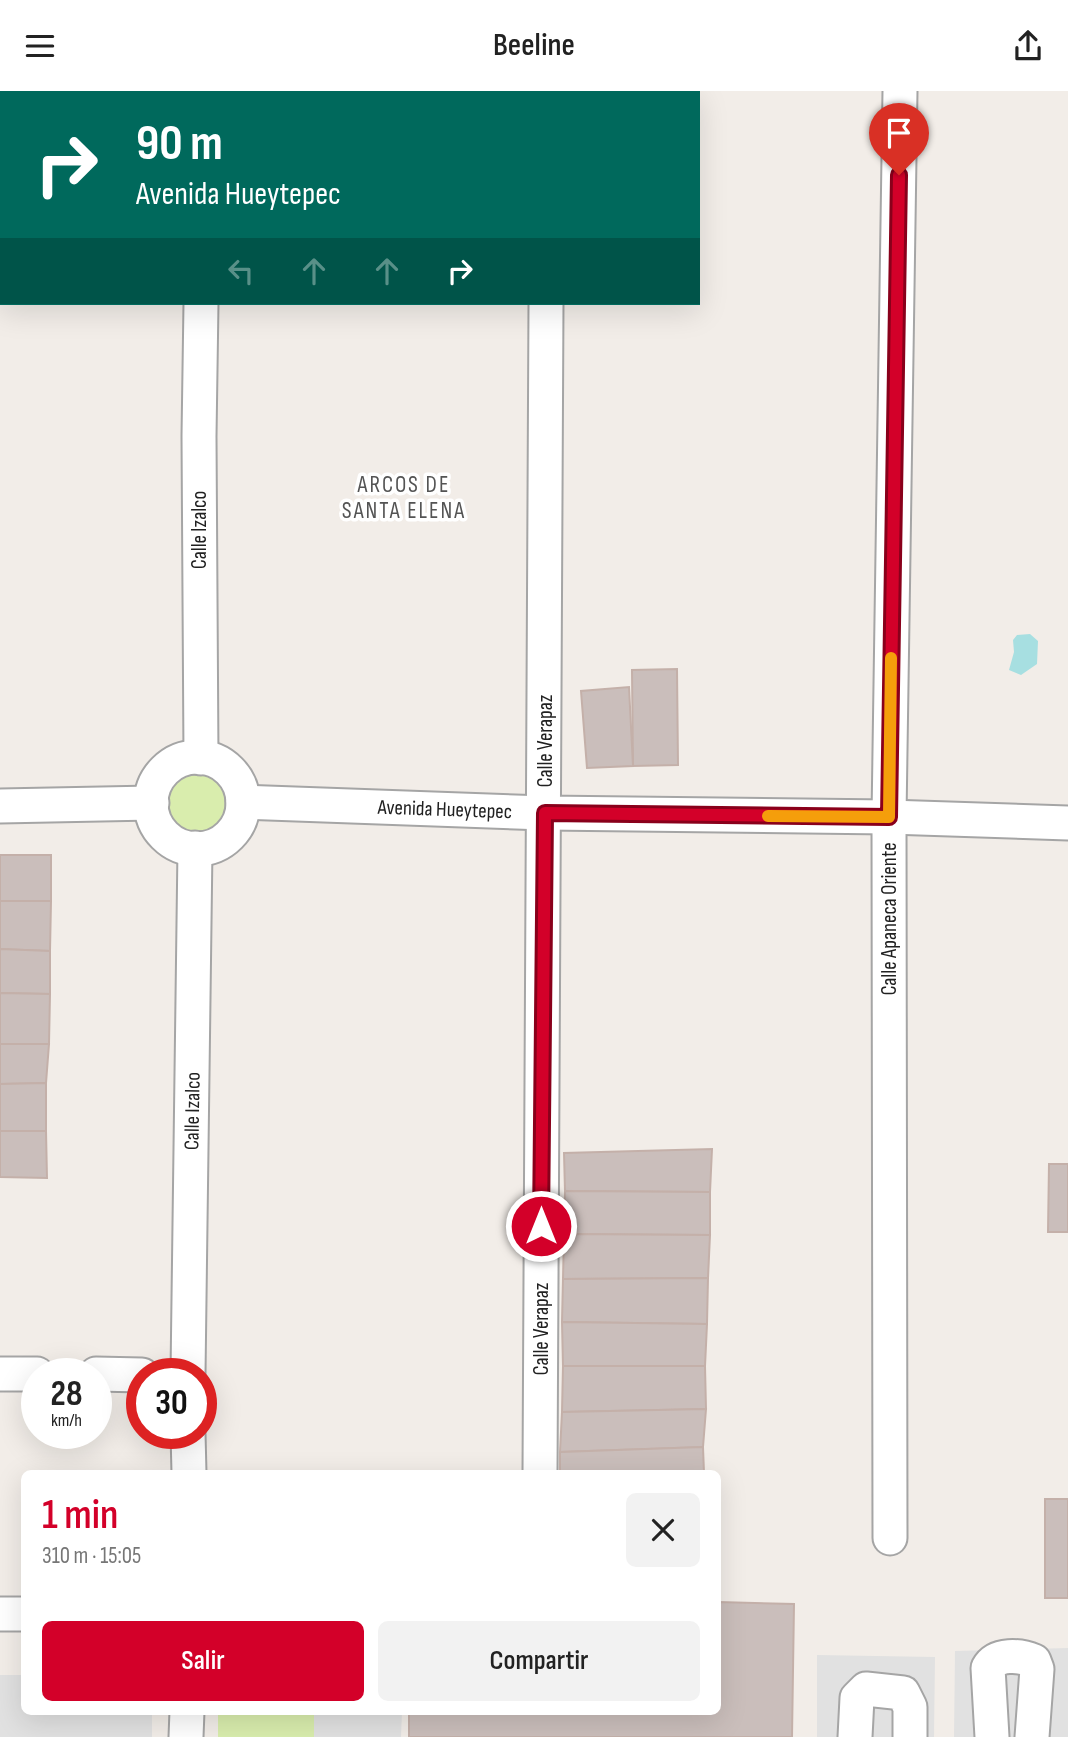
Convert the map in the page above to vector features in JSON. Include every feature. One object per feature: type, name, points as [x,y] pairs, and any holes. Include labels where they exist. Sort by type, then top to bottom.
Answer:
[{"type":"street","name":"Calle Apaneca Oriente","points":[[890,1538],[889,817],[900,91]]},
{"type":"street","name":"Calle Izalco","points":[[201,305],[201,758]]},
{"type":"street","name":"Calle Verapaz","points":[[540,1470],[547,305]]},
{"type":"street","points":[[201,758],[220,764],[231,772],[239,783],[243,803],[240,821],[233,832],[212,846],[195,848],[175,843],[165,835],[157,825],[152,803],[155,787],[170,766],[182,760],[201,758]]},
{"type":"street","points":[[0,806],[152,803]]},
{"type":"street","name":"Avenida Hueytepec","points":[[243,803],[545,813],[889,817],[1068,823]]},
{"type":"street","name":"Calle Izalco","points":[[188,1358],[195,848]]},
{"type":"street","points":[[0,1374],[21,1374]]},
{"type":"street","points":[[188,1449],[188,1470]]},
{"type":"street","points":[[0,1614],[21,1614]]},
{"type":"street","points":[[992,1737],[988,1668],[992,1661],[1000,1657],[1027,1658],[1034,1661],[1037,1669],[1032,1737]]},
{"type":"street","points":[[855,1737],[857,1698],[866,1689],[903,1693],[910,1707],[910,1737]]},
{"type":"street","points":[[186,1737],[187,1715]]},
{"type":"green space","points":[[203,769],[224,784],[230,796],[228,816],[220,827],[203,837],[189,837],[172,827],[164,816],[162,796],[172,779],[183,771]]},
{"type":"green space","points":[[218,1715],[314,1715],[314,1737],[218,1737]]},
{"type":"shaded area","points":[[1068,1648],[1068,1737],[954,1737],[955,1651]]},
{"type":"shaded area","points":[[817,1655],[935,1657],[934,1737],[817,1737]]},
{"type":"shaded area","points":[[0,1675],[21,1675],[21,1715],[152,1715],[152,1737],[0,1737]]},
{"type":"shaded area","points":[[314,1715],[402,1715],[401,1737],[314,1737]]},
{"type":"water","points":[[1030,634],[1038,641],[1037,664],[1021,675],[1009,670],[1014,652],[1013,640],[1017,635]]},
{"type":"building","points":[[677,669],[678,765],[633,766],[632,670]]},
{"type":"building","points":[[629,687],[633,766],[587,768],[581,691]]},
{"type":"building","points":[[0,855],[51,855],[51,901],[0,901]]},
{"type":"building","points":[[0,901],[51,901],[50,951],[0,949]]},
{"type":"building","points":[[0,949],[50,951],[50,994],[0,993]]},
{"type":"building","points":[[0,993],[50,994],[49,1044],[0,1044]]},
{"type":"building","points":[[0,1044],[49,1044],[46,1083],[0,1084]]},
{"type":"building","points":[[46,1083],[46,1131],[0,1131],[0,1084]]},
{"type":"building","points":[[0,1131],[46,1131],[47,1178],[0,1177]]},
{"type":"building","points":[[712,1149],[710,1192],[565,1191],[564,1153]]},
{"type":"building","points":[[1049,1164],[1068,1164],[1068,1232],[1048,1232]]},
{"type":"building","points":[[565,1191],[710,1192],[710,1235],[564,1234]]},
{"type":"building","points":[[564,1234],[710,1235],[708,1278],[563,1279]]},
{"type":"building","points":[[708,1278],[707,1324],[562,1322],[563,1279]]},
{"type":"building","points":[[562,1322],[707,1324],[705,1366],[563,1366]]},
{"type":"building","points":[[563,1366],[705,1366],[706,1409],[562,1412]]},
{"type":"building","points":[[706,1409],[703,1447],[560,1452],[562,1412]]},
{"type":"building","points":[[703,1447],[704,1470],[560,1470],[560,1452]]},
{"type":"building","points":[[1045,1499],[1068,1499],[1068,1598],[1045,1598]]},
{"type":"building","points":[[721,1602],[794,1604],[792,1737],[409,1737],[409,1715],[721,1715]]},
{"type":"slow traffic","points":[[768,816],[889,817],[891,658]]},
{"type":"district","name":"ARCOS DE SANTA ELENA","points":[[404,497]]},
{"type":"route","points":[[541,1226],[545,813],[889,817],[899,175]]}]
